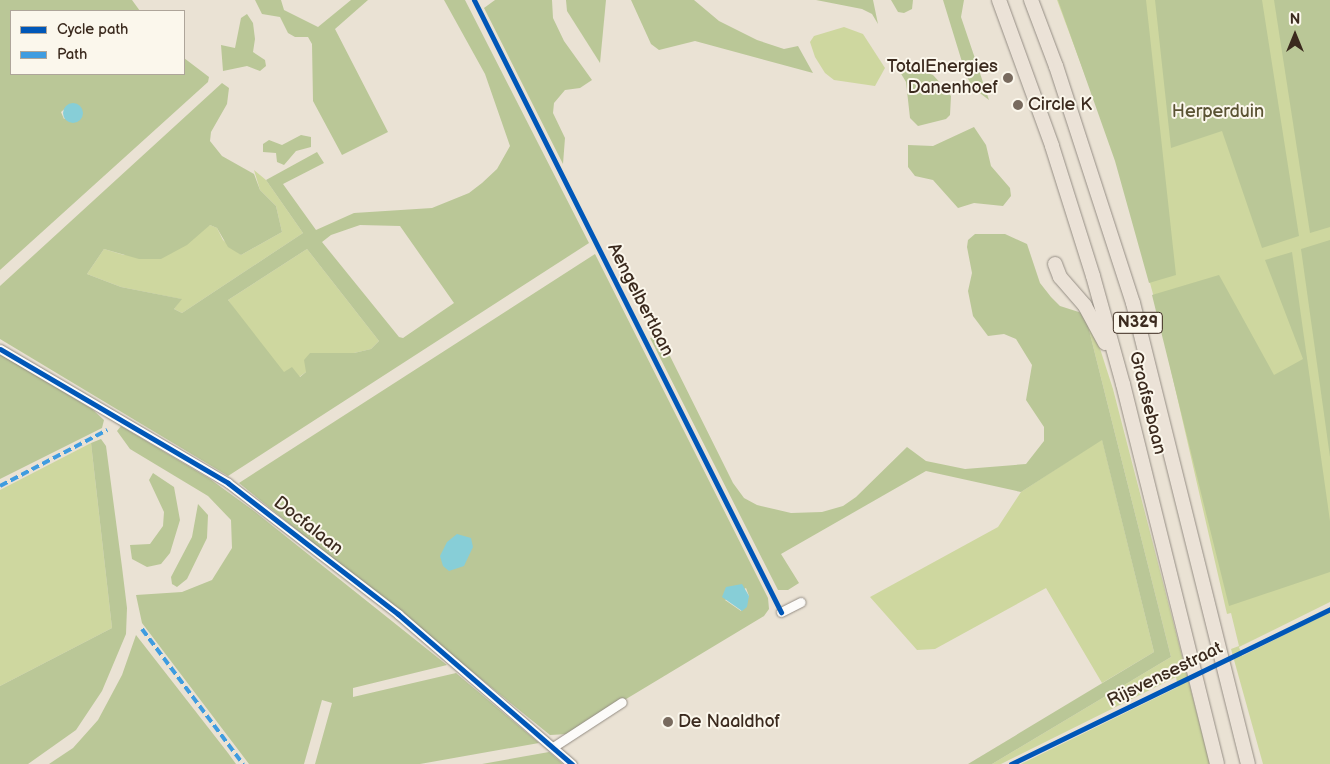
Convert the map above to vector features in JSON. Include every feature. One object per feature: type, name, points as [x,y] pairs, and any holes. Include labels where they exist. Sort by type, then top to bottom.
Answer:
[{"type":"main road","name":"Graafsebaan","points":[[999,0],[1052,146],[1124,384],[1216,764]]},
{"type":"main road","name":"Graafsebaan","points":[[1031,0],[1062,84],[1133,303],[1248,764]]},
{"type":"main road","points":[[1054,264],[1060,277],[1095,322],[1124,384]]},
{"type":"street","name":"Docfalaan","points":[[0,349],[228,483],[398,614],[572,764]]},
{"type":"street","points":[[781,612],[801,602]]},
{"type":"street","points":[[553,747],[622,702]]},
{"type":"green space","points":[[0,0],[132,0],[139,10],[10,10],[10,75],[185,75],[185,59],[209,77],[208,82],[0,270]],"holes":[[[68,106],[79,106],[64,119],[61,112]]]},
{"type":"green space","points":[[255,0],[281,0],[284,10],[318,27],[351,0],[368,0],[335,29],[388,132],[342,155],[313,101],[312,44],[308,37],[295,37],[288,33],[280,17],[262,14]]},
{"type":"green space","points":[[444,0],[465,0],[589,243],[228,476],[0,339],[0,286],[222,83],[229,88],[227,104],[211,132],[210,141],[222,156],[254,174],[260,190],[276,206],[282,232],[241,255],[228,247],[217,228],[210,225],[187,245],[161,259],[139,259],[104,249],[87,274],[121,287],[182,299],[174,309],[182,313],[303,233],[266,180],[317,152],[324,163],[283,184],[316,230],[354,213],[432,208],[469,193],[497,169],[510,146],[485,74]],"holes":[[[360,225],[400,226],[454,303],[403,338],[399,337],[322,242],[331,235]],[[307,249],[379,341],[371,349],[354,353],[310,353],[304,360],[306,372],[300,377],[292,367],[284,372],[228,300]]]},
{"type":"green space","points":[[495,0],[552,0],[553,18],[564,41],[592,80],[580,88],[565,90],[554,103],[553,113],[565,138],[563,164],[484,8]]},
{"type":"green space","points":[[566,0],[606,0],[600,63],[567,11]]},
{"type":"green space","points":[[631,0],[694,0],[719,21],[757,40],[784,49],[798,46],[813,73],[695,41],[659,50],[651,44]]},
{"type":"green space","points":[[816,0],[873,0],[878,24],[872,14],[862,9]]},
{"type":"green space","points":[[891,0],[913,0],[912,9],[904,13],[898,12]]},
{"type":"green space","points":[[943,0],[964,0],[961,17],[989,100],[973,88],[966,75]]},
{"type":"green space","name":"Herperduin","points":[[1057,0],[1330,0],[1330,602],[1239,647],[1242,656],[1330,612],[1330,764],[1263,764],[1231,649],[1239,646],[1231,613],[1227,614],[1156,305],[1116,158]]},
{"type":"green space","points":[[1058,0],[1146,0],[1176,275],[1149,283],[1115,161]]},
{"type":"green space","points":[[1155,0],[1262,0],[1299,236],[1262,248],[1222,131],[1171,148]]},
{"type":"green space","points":[[1274,0],[1330,0],[1330,227],[1310,233]]},
{"type":"green space","points":[[247,14],[253,23],[255,39],[253,52],[265,60],[266,66],[260,71],[247,66],[223,71],[221,45],[235,48],[241,18]]},
{"type":"green space","points":[[844,27],[863,34],[885,68],[875,86],[834,80],[825,73],[815,57],[810,42],[814,36]]},
{"type":"green space","points":[[908,66],[933,75],[951,96],[950,115],[946,119],[918,126],[910,118],[906,82],[900,72]]},
{"type":"green space","points":[[974,127],[986,145],[991,166],[1010,188],[1011,196],[1003,206],[974,203],[958,208],[933,180],[915,176],[908,167],[908,145],[933,146]]},
{"type":"green space","points":[[301,135],[311,137],[311,147],[296,151],[284,165],[277,162],[276,153],[263,152],[263,144],[269,140],[282,145]]},
{"type":"green space","points":[[254,170],[266,180],[303,233],[182,313],[174,309],[181,299],[121,287],[87,274],[104,249],[124,255],[210,225],[217,228],[223,240],[241,255],[282,232],[276,206],[260,190]]},
{"type":"green space","points":[[975,234],[1005,234],[1027,244],[1040,283],[1051,297],[1060,306],[1085,314],[1171,657],[992,764],[968,764],[1154,652],[1102,440],[1021,492],[926,471],[781,554],[799,583],[788,590],[778,590],[650,338],[658,337],[663,342],[733,483],[744,498],[757,505],[791,513],[822,512],[843,506],[856,497],[907,447],[926,461],[965,469],[1026,464],[1044,441],[1044,427],[1026,400],[1032,365],[1016,339],[1004,334],[988,336],[973,316],[968,291],[972,273],[967,247],[968,240]]},
{"type":"green space","points":[[1330,240],[1330,457],[1301,249]]},
{"type":"green space","points":[[307,249],[379,341],[371,349],[354,353],[310,353],[306,372],[287,386],[228,300]]},
{"type":"green space","points":[[1292,252],[1330,521],[1330,572],[1229,606],[1152,295],[1219,275],[1274,375],[1303,359],[1265,260]]},
{"type":"green space","points":[[595,254],[768,598],[769,609],[764,616],[568,734],[550,735],[239,483]],"holes":[[[746,588],[749,596],[741,611],[725,600]]]},
{"type":"green space","points":[[1085,314],[1093,327],[1113,389],[1210,764],[1021,764],[1178,687],[1176,677],[1001,764],[992,764],[1171,657]]},
{"type":"green space","points":[[0,354],[92,409],[104,420],[102,428],[0,479]]},
{"type":"green space","points":[[121,426],[210,479],[254,511],[447,665],[353,688],[353,697],[456,673],[539,743],[420,764],[315,764],[332,703],[322,700],[304,764],[249,764],[142,623],[136,595],[182,592],[212,580],[232,548],[231,520],[208,496],[130,449],[117,431]]},
{"type":"green space","points":[[101,439],[106,446],[122,567],[127,608],[126,634],[102,691],[76,730],[28,764],[0,764],[0,686],[112,628],[91,443]]},
{"type":"green space","points":[[1102,439],[1154,652],[1102,683],[1046,588],[935,649],[917,650],[870,597],[998,527],[1021,492]]},
{"type":"green space","points":[[91,443],[112,628],[0,686],[0,490]]},
{"type":"green space","points":[[153,473],[174,487],[180,520],[170,553],[161,564],[147,567],[132,559],[130,545],[150,544],[163,526],[164,512],[149,480]]},
{"type":"green space","points":[[198,504],[208,515],[207,538],[187,579],[177,587],[172,584],[171,577],[192,537]]},
{"type":"green space","points":[[136,635],[236,764],[49,764],[73,748],[98,720],[122,675]]},
{"type":"green space","points":[[549,752],[563,764],[482,764]]},
{"type":"water","points":[[73,103],[80,106],[83,113],[80,120],[73,123],[66,120],[63,113],[66,106]]},
{"type":"water","points":[[457,534],[471,538],[473,547],[464,566],[449,571],[443,566],[440,556],[447,542]]},
{"type":"water","points":[[742,584],[749,596],[747,607],[742,611],[722,597],[726,587]]},
{"type":"marked path","points":[[0,486],[107,430]]},
{"type":"marked path","points":[[142,629],[243,764]]},
{"type":"cycle path","name":"Aengelbertlaan","points":[[474,0],[781,612]]},
{"type":"cycle path","points":[[0,349],[228,483],[398,614],[572,764]]},
{"type":"cycle path","name":"Rijsvensestraat","points":[[1011,764],[1330,609]]},
{"type":"place","name":"TotalEnergies Danenhoef","points":[[1008,78]]},
{"type":"place","name":"Circle K","points":[[1018,105]]},
{"type":"place","name":"De Naaldhof","points":[[668,722]]}]
